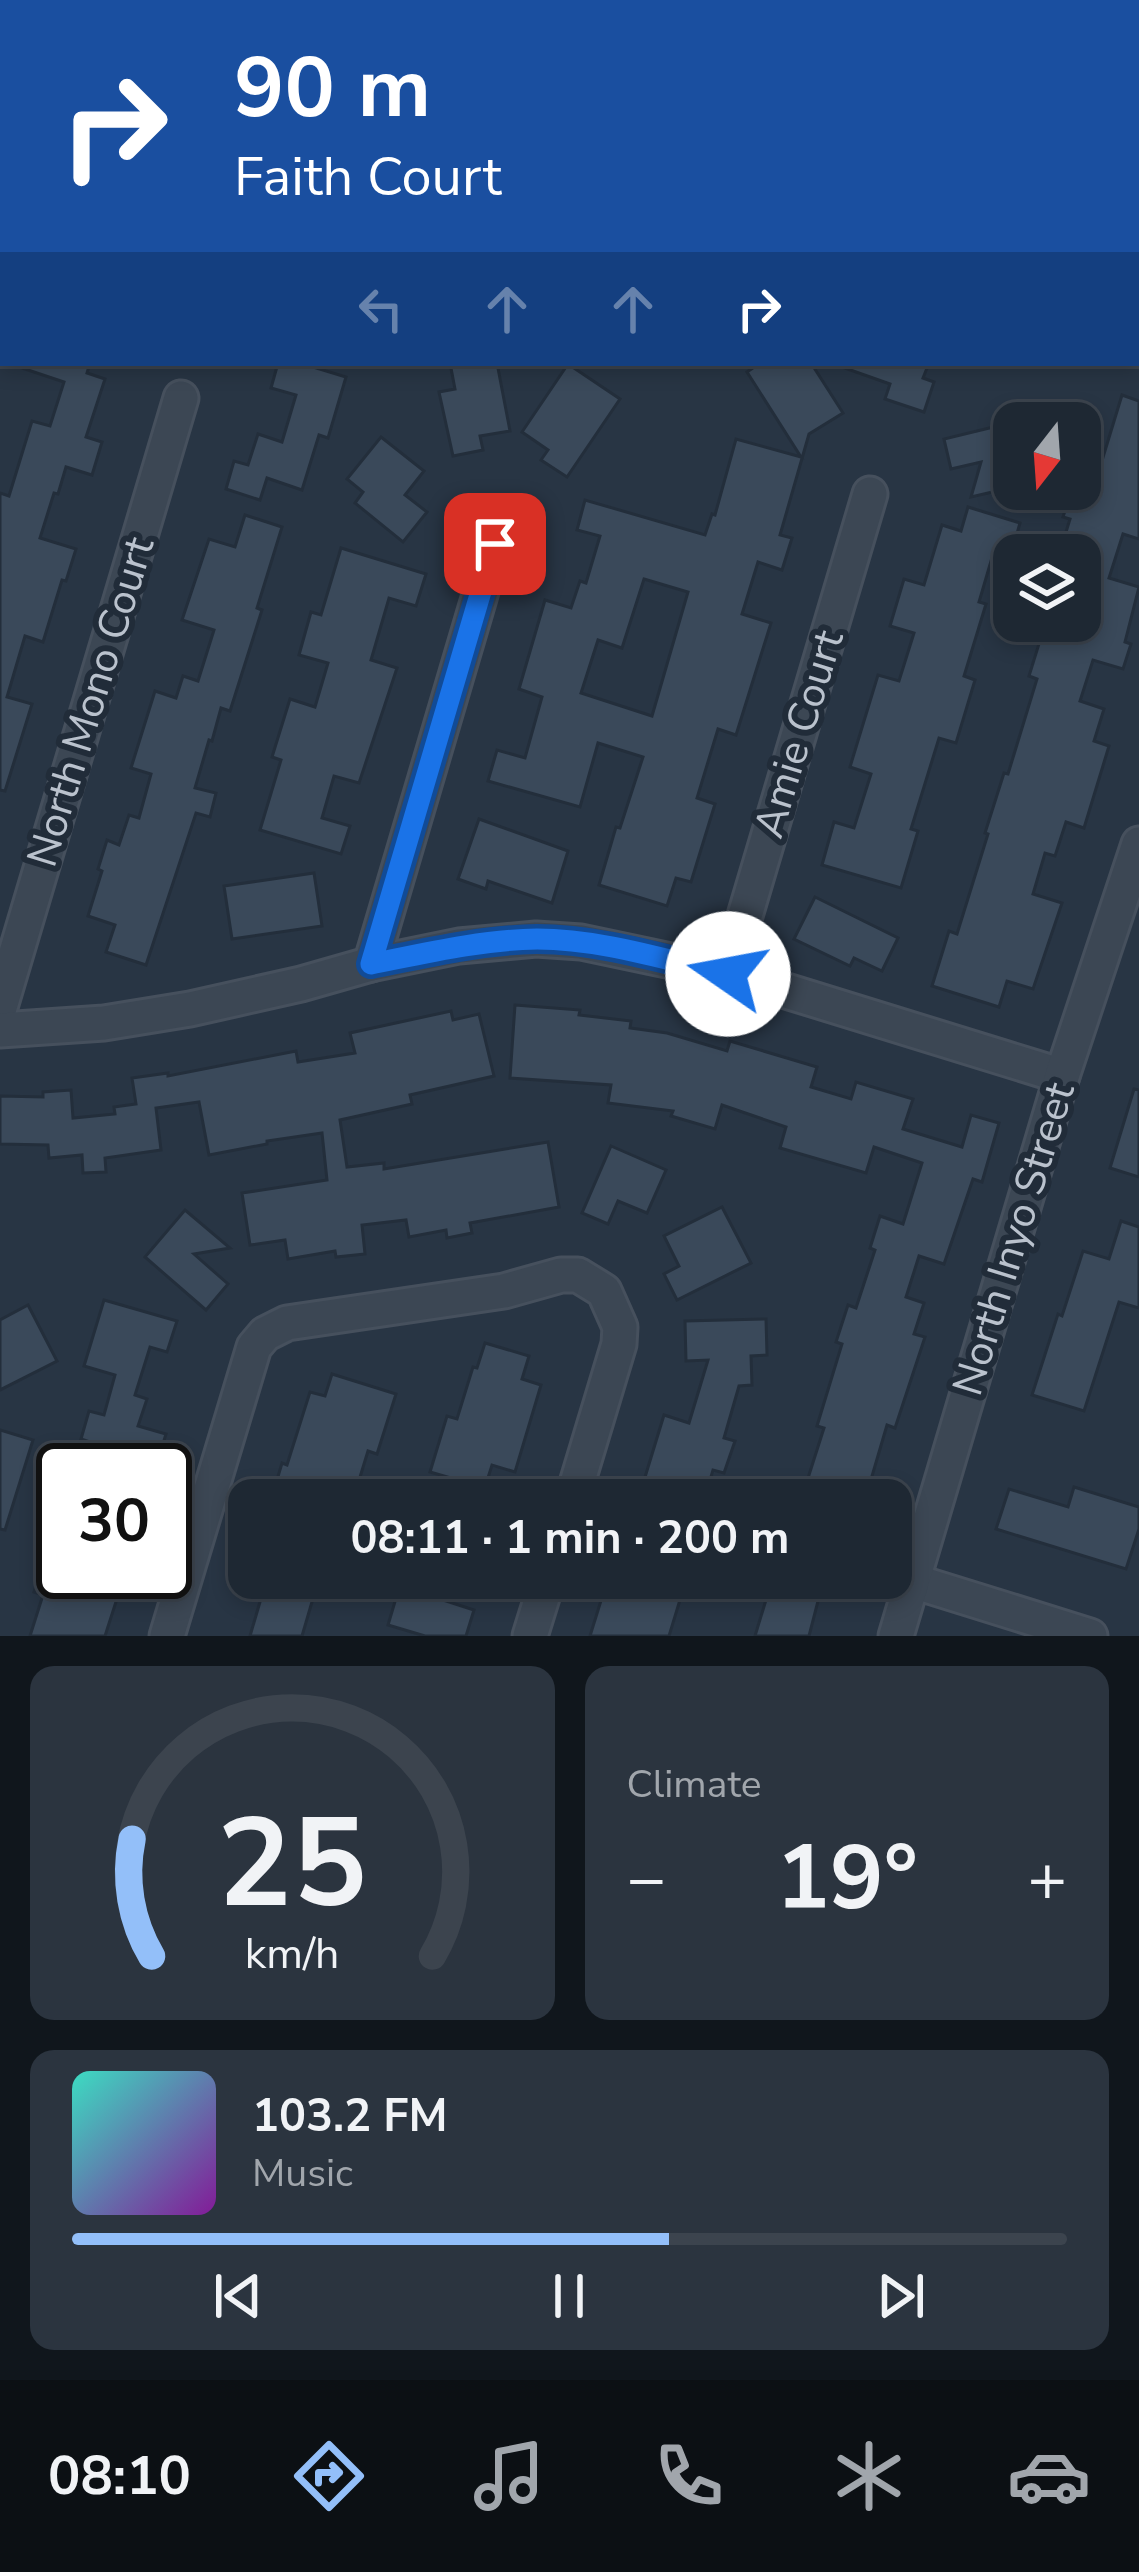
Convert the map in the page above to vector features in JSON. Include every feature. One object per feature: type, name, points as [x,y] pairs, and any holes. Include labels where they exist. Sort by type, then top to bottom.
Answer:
[{"type":"street","name":"North Mono Court","points":[[0,1007],[181,398]]},
{"type":"street","name":"Amie Court","points":[[728,974],[870,494]]},
{"type":"street","points":[[371,964],[495,544]]},
{"type":"street","name":"North Inyo Street","points":[[896,1636],[1062,1076],[1139,844]]},
{"type":"street","points":[[0,1030],[104,1023],[190,1009],[459,946],[536,939],[581,942],[728,974],[1062,1076]]},
{"type":"street","points":[[167,1636],[254,1347],[265,1334],[287,1323],[504,1291],[578,1275],[604,1291],[620,1327],[578,1479]]},
{"type":"street","points":[[913,1580],[1090,1636]]},
{"type":"street","points":[[530,1636],[541,1599]]},
{"type":"building","points":[[89,366],[87,373],[105,379],[86,437],[102,442],[92,475],[66,467],[40,538],[76,549],[43,642],[25,636],[7,697],[32,704],[5,791],[0,790],[0,493],[9,496],[32,421],[50,426],[64,382],[19,367]]},
{"type":"building","points":[[277,366],[310,366],[346,377],[328,438],[319,435],[302,490],[267,478],[260,500],[226,489],[234,461],[248,465],[258,434],[282,442],[296,395],[271,388]]},
{"type":"building","points":[[451,366],[498,366],[510,431],[480,436],[483,450],[453,456],[439,392],[455,389]]},
{"type":"building","points":[[567,366],[620,399],[567,477],[541,460],[548,450],[522,432]]},
{"type":"building","points":[[756,366],[813,366],[843,413],[809,434],[780,535],[792,538],[782,570],[758,562],[742,614],[771,623],[736,735],[718,729],[697,798],[715,804],[691,882],[676,878],[667,906],[599,885],[643,757],[598,743],[580,807],[488,781],[497,750],[525,758],[542,697],[519,689],[545,600],[571,608],[580,581],[586,583],[600,536],[577,530],[585,500],[705,535],[736,439],[801,457],[747,372]],"holes":[[[644,579],[688,592],[652,716],[581,693],[598,640],[622,648]]]},
{"type":"building","points":[[839,366],[928,366],[923,378],[934,382],[924,412],[885,399],[890,384]]},
{"type":"building","points":[[1122,395],[1139,401],[1139,539],[1123,534],[1109,578],[1139,587],[1125,642],[1131,644],[1123,669],[1093,660],[1080,701],[1104,709],[1094,741],[1109,746],[1084,828],[1066,822],[1055,856],[1045,853],[1033,894],[1062,903],[1033,989],[1007,981],[999,1007],[932,986],[949,931],[957,934],[1004,773],[1008,774],[1037,679],[1029,676],[1040,642],[1101,642],[1101,534],[1065,534],[1070,519],[1063,517],[1065,510],[1101,510],[1101,464]]},
{"type":"building","points":[[993,427],[993,492],[971,497],[981,462],[951,469],[944,439]]},
{"type":"building","points":[[381,437],[424,471],[405,495],[427,512],[403,542],[355,503],[363,492],[347,479]]},
{"type":"building","points":[[968,507],[1020,523],[1017,534],[993,534],[993,561],[979,602],[986,604],[964,676],[975,680],[956,743],[939,738],[911,829],[918,831],[901,888],[822,865],[834,822],[854,828],[871,774],[850,767],[878,675],[899,681],[914,633],[890,626],[904,579],[924,585],[942,525],[961,531]]},
{"type":"building","points":[[245,515],[282,527],[230,711],[221,708],[195,788],[216,793],[210,817],[196,813],[146,965],[106,952],[115,925],[88,916],[102,871],[98,869],[107,840],[119,845],[129,815],[139,818],[151,774],[131,768],[155,691],[176,698],[183,676],[198,681],[214,630],[182,620],[209,539],[235,547]]},
{"type":"building","points":[[341,548],[426,574],[416,606],[389,598],[371,660],[397,668],[359,783],[334,776],[322,818],[350,826],[341,854],[260,830],[281,760],[272,757],[290,699],[315,707],[328,663],[299,655],[311,612],[321,615]]},
{"type":"building","points":[[479,819],[568,851],[552,903],[488,881],[486,889],[458,879]]},
{"type":"building","points":[[314,873],[322,926],[232,939],[224,886]]},
{"type":"building","points":[[815,897],[898,938],[882,971],[854,958],[850,966],[794,939]]},
{"type":"building","points":[[515,1005],[580,1010],[579,1015],[631,1021],[630,1028],[667,1033],[727,1051],[730,1041],[817,1067],[811,1087],[851,1099],[856,1082],[913,1099],[903,1129],[962,1147],[971,1115],[999,1123],[982,1182],[973,1179],[944,1264],[919,1256],[906,1297],[924,1303],[914,1334],[925,1337],[895,1428],[887,1425],[871,1479],[808,1479],[824,1428],[817,1426],[842,1344],[836,1342],[848,1305],[856,1308],[875,1250],[870,1248],[880,1216],[903,1224],[922,1163],[874,1147],[866,1173],[780,1148],[786,1127],[722,1105],[715,1129],[671,1116],[673,1111],[608,1103],[611,1085],[510,1078]]},
{"type":"building","points":[[451,1011],[453,1020],[479,1014],[494,1076],[410,1095],[412,1104],[340,1120],[347,1167],[384,1163],[384,1169],[548,1142],[559,1207],[470,1223],[472,1233],[447,1238],[446,1230],[409,1237],[406,1220],[362,1225],[365,1254],[336,1257],[335,1251],[288,1259],[285,1240],[250,1245],[242,1193],[327,1180],[322,1133],[209,1155],[199,1102],[156,1108],[161,1150],[105,1158],[106,1172],[83,1173],[82,1155],[49,1158],[48,1145],[0,1144],[0,1096],[43,1097],[43,1092],[71,1090],[73,1118],[115,1114],[114,1107],[136,1104],[132,1078],[168,1076],[296,1051],[298,1062],[355,1053],[350,1033]]},
{"type":"building","points":[[1134,1089],[1139,1090],[1139,1177],[1110,1168]]},
{"type":"building","points":[[611,1146],[666,1170],[647,1213],[618,1201],[608,1224],[582,1213]]},
{"type":"building","points":[[722,1207],[751,1263],[677,1300],[664,1274],[679,1266],[664,1236]]},
{"type":"building","points":[[185,1210],[230,1248],[194,1254],[228,1284],[206,1310],[145,1257]]},
{"type":"building","points":[[1121,1221],[1139,1227],[1139,1308],[1119,1302],[1084,1411],[1032,1395],[1083,1251],[1109,1259]]},
{"type":"building","points":[[104,1300],[177,1321],[167,1352],[150,1347],[135,1395],[147,1399],[138,1426],[166,1434],[163,1443],[81,1439],[89,1411],[104,1415],[115,1375],[84,1366]]},
{"type":"building","points":[[28,1305],[57,1361],[0,1390],[0,1320]]},
{"type":"building","points":[[766,1319],[767,1355],[751,1356],[752,1385],[739,1386],[724,1438],[735,1441],[724,1473],[713,1470],[710,1479],[644,1479],[664,1415],[689,1423],[708,1360],[686,1361],[685,1321]]},
{"type":"building","points":[[485,1343],[529,1356],[522,1379],[541,1385],[515,1472],[492,1465],[488,1479],[451,1479],[430,1472],[447,1416],[457,1419],[473,1367],[477,1368]]},
{"type":"building","points":[[332,1374],[396,1394],[377,1454],[368,1451],[359,1479],[277,1479],[282,1463],[287,1465],[310,1392],[325,1396]]},
{"type":"building","points":[[0,1430],[33,1440],[5,1530],[0,1529]]},
{"type":"building","points":[[1074,1487],[1139,1507],[1139,1529],[1126,1569],[996,1529],[1009,1489],[1068,1507]]},
{"type":"building","points":[[42,1599],[117,1599],[105,1636],[30,1636]]},
{"type":"building","points":[[261,1599],[313,1599],[302,1636],[250,1636]]},
{"type":"building","points":[[396,1599],[447,1599],[474,1610],[466,1636],[425,1636],[388,1625]]},
{"type":"building","points":[[601,1599],[680,1599],[669,1636],[590,1636]]},
{"type":"building","points":[[766,1599],[819,1599],[809,1636],[755,1636]]},
{"type":"route","points":[[495,544],[371,964],[459,946],[536,939],[581,942],[728,974]]}]
